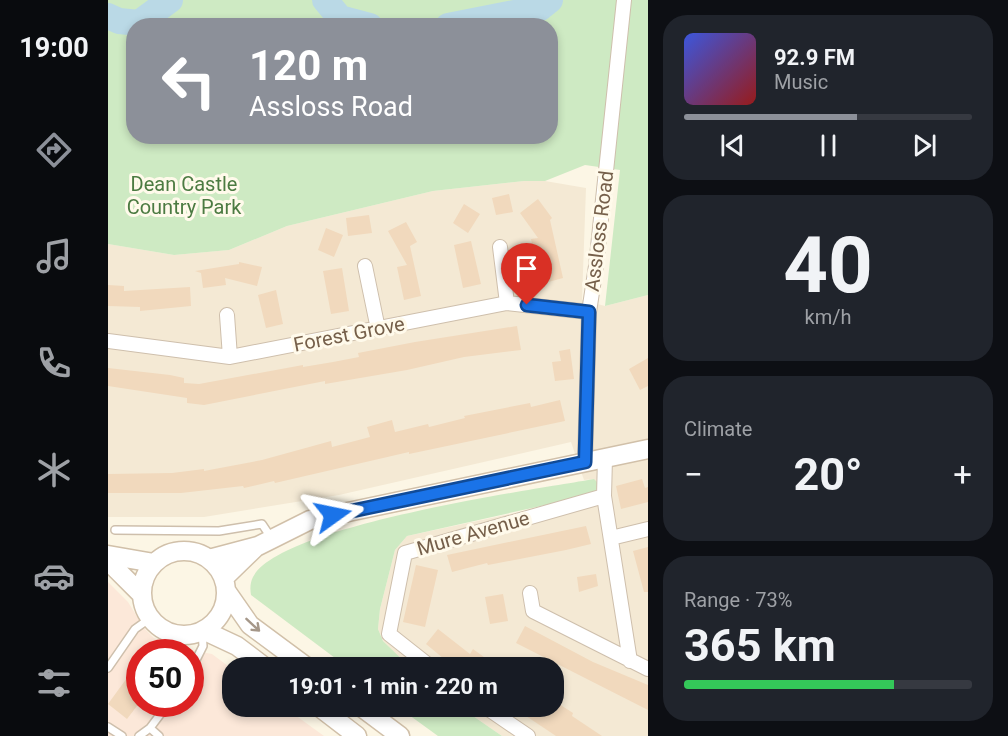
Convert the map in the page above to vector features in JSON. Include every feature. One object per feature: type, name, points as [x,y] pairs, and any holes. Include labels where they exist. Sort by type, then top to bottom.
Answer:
[{"type":"main road","points":[[209,559],[265,543],[310,520],[648,448]]},
{"type":"main road","points":[[265,543],[225,585],[226,602],[219,618],[203,632],[188,636],[173,635],[160,629],[149,619],[144,607],[141,594],[142,583],[154,563],[164,556],[187,551],[209,559],[218,567],[225,585],[250,625],[293,657]]},
{"type":"main road","points":[[108,555],[154,563]]},
{"type":"main road","points":[[108,561],[141,594]]},
{"type":"main road","points":[[203,632],[237,646],[252,657]]},
{"type":"main road","points":[[332,717],[357,736]]},
{"type":"main road","points":[[375,717],[400,736]]},
{"type":"street","name":"Assloss Road","points":[[585,462],[589,312],[596,266],[624,0]]},
{"type":"street","points":[[500,247],[507,303]]},
{"type":"street","points":[[365,266],[378,329]]},
{"type":"street","name":"Forest Grove","points":[[108,341],[230,357],[507,303],[589,312]]},
{"type":"street","points":[[227,315],[230,357]]},
{"type":"street","points":[[605,458],[604,496],[630,661]]},
{"type":"street","name":"Mure Avenue","points":[[418,657],[389,634],[405,553],[604,496]]},
{"type":"street","points":[[611,538],[648,529]]},
{"type":"street","points":[[530,593],[533,611],[648,669]]},
{"type":"street","points":[[500,717],[528,736]]},
{"type":"lane","points":[[115,530],[219,531],[262,524],[265,543]]},
{"type":"lane","points":[[110,663],[135,628],[149,619]]},
{"type":"lane","points":[[203,632],[203,639]]},
{"type":"lane","points":[[139,736],[150,728],[158,717]]},
{"type":"lane","points":[[108,727],[122,736]]},
{"type":"lane","points":[[150,728],[159,736]]},
{"type":"shaded area","points":[[524,181],[545,181],[586,188],[582,300],[605,306],[648,295],[648,736],[502,736],[474,717],[564,717],[564,657],[400,657],[383,641],[378,629],[380,609],[395,550],[407,536],[566,502],[594,479],[584,480],[571,442],[339,495],[204,517],[108,517],[108,244],[174,255],[229,250],[287,226],[433,191]]},
{"type":"shaded area","points":[[108,582],[128,602],[144,628],[156,639],[126,639],[126,717],[204,717],[204,653],[212,654],[222,662],[222,717],[298,717],[324,736],[108,736]]},
{"type":"green space","name":"Dean Castle Country Park","points":[[108,0],[648,0],[648,295],[605,306],[620,170],[585,165],[545,181],[524,181],[433,191],[287,226],[229,250],[174,255],[108,244]]},
{"type":"green space","points":[[594,479],[597,482],[597,489],[590,495],[407,536],[395,550],[380,609],[378,629],[383,641],[400,657],[334,657],[251,595],[250,586],[253,577],[273,558],[309,541],[356,526],[466,501]]},
{"type":"green space","points":[[412,717],[474,717],[502,736],[438,736]]},
{"type":"building","points":[[509,194],[513,212],[496,215],[492,198]]},
{"type":"building","points":[[538,199],[552,218],[550,220],[563,278],[541,284],[531,239],[538,238],[520,213]]},
{"type":"building","points":[[464,204],[480,214],[468,233],[453,223]]},
{"type":"building","points":[[369,215],[372,233],[348,236],[346,218]]},
{"type":"building","points":[[406,222],[417,242],[410,246],[421,296],[404,300],[397,267],[407,265],[388,231]]},
{"type":"building","points":[[326,228],[343,235],[334,257],[318,250]]},
{"type":"building","points":[[471,241],[481,284],[463,288],[454,245]]},
{"type":"building","points":[[239,262],[262,267],[257,286],[225,278],[226,285],[203,288],[201,273],[195,271],[239,264]]},
{"type":"building","points":[[342,268],[349,311],[331,314],[323,271]]},
{"type":"building","points":[[108,285],[124,286],[124,291],[190,287],[191,306],[140,311],[140,307],[108,306]]},
{"type":"building","points":[[276,290],[283,324],[266,328],[258,295]]},
{"type":"building","points":[[517,326],[521,350],[464,357],[407,370],[325,384],[325,381],[204,405],[187,403],[187,398],[108,386],[108,368],[170,375],[184,378],[184,383],[199,384],[359,357],[358,353],[415,342]]},
{"type":"building","points":[[570,349],[574,379],[555,381],[552,362],[561,361],[559,351]]},
{"type":"building","points":[[648,358],[648,386],[640,390],[629,369]]},
{"type":"building","points":[[560,400],[565,421],[409,454],[409,452],[275,483],[274,481],[244,488],[243,486],[181,493],[108,493],[108,474],[172,473],[204,469],[204,471],[262,460],[331,441],[332,447],[370,437],[367,427],[392,420],[395,432],[428,424],[429,427],[465,418],[464,416],[530,403],[531,407]]},
{"type":"building","points":[[642,479],[645,488],[648,487],[648,502],[621,509],[616,486]]},
{"type":"building","points":[[586,526],[591,544],[566,550],[488,565],[487,563],[452,572],[447,555]]},
{"type":"building","points":[[648,547],[648,592],[644,592],[633,551]]},
{"type":"building","points":[[416,565],[438,570],[425,627],[403,622]]},
{"type":"building","points":[[596,574],[598,586],[579,592],[577,577]]},
{"type":"building","points":[[503,594],[508,621],[490,624],[485,597]]},
{"type":"building","points":[[525,626],[593,662],[648,685],[648,710],[564,667],[564,657],[544,657],[516,643]]},
{"type":"building","points":[[438,629],[470,654],[473,649],[484,657],[442,657],[426,644]]},
{"type":"building","points":[[126,679],[126,717],[129,717],[127,719],[108,704]]},
{"type":"building","points":[[564,707],[573,713],[572,716],[602,736],[556,736],[528,717],[564,717]]},
{"type":"waterway","points":[[146,18],[170,0]]},
{"type":"waterway","points":[[325,0],[340,18]]},
{"type":"waterway","points":[[489,18],[540,8],[550,0]]},
{"type":"waterway","points":[[108,16],[126,22]]},
{"type":"route","points":[[333,515],[585,462],[589,312],[527,305]]}]
